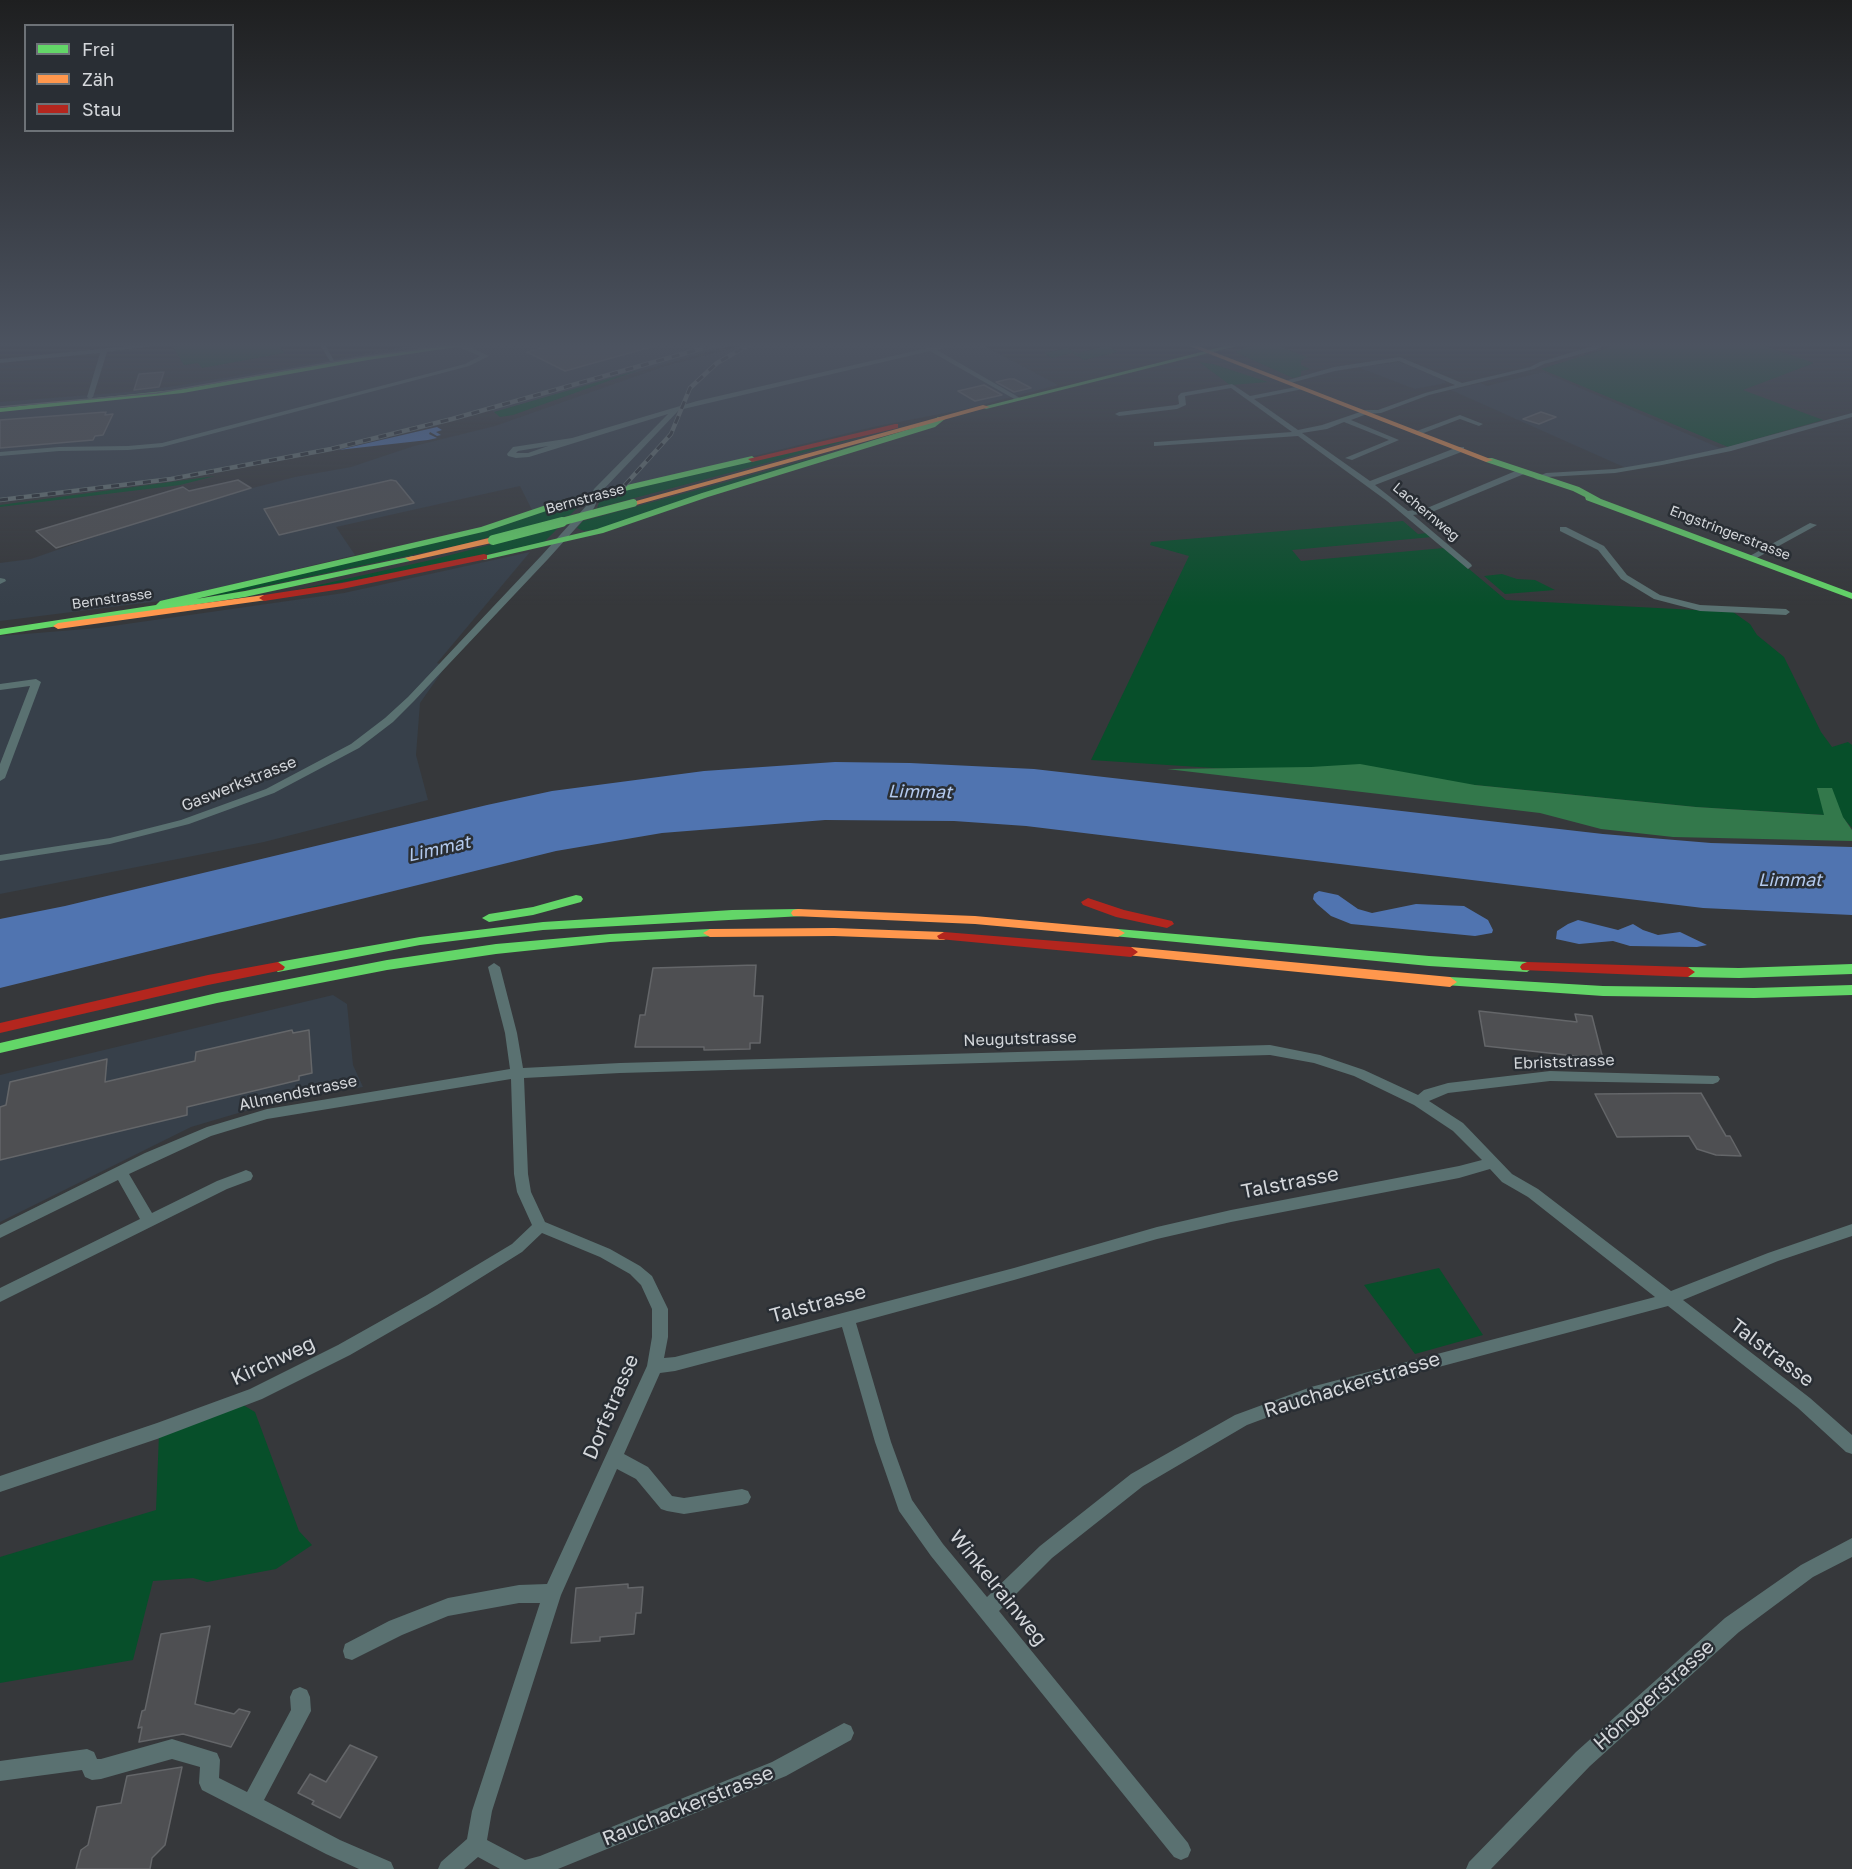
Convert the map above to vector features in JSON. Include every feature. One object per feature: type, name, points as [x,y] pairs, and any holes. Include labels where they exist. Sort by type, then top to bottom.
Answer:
[{"type":"main road","points":[[45,625],[204,595],[490,527],[561,503],[593,498],[873,431]]},
{"type":"main road","name":"Bernstrasse","points":[[0,632],[157,609],[276,588],[493,540],[896,431]]},
{"type":"main road","points":[[0,632],[248,602],[342,586],[560,541],[600,531],[696,498],[913,431]]},
{"type":"main road","name":"Engstringerstrasse","points":[[1418,432],[1569,492],[1597,500],[1852,596]]},
{"type":"main road","points":[[368,936],[533,911],[576,899]]},
{"type":"main road","points":[[1088,902],[1155,922],[1336,952]]},
{"type":"main road","points":[[0,1028],[185,985],[338,954],[488,932],[657,917],[817,913],[899,915],[1081,928],[1506,966],[1623,972],[1740,973],[1852,969]]},
{"type":"main road","points":[[0,1048],[217,998],[387,965],[599,939],[723,932],[844,932],[1019,941],[1451,982],[1603,991],[1754,993],[1852,990]]},
{"type":"main road","points":[[0,1023],[214,967],[295,950]]},
{"type":"street","points":[[0,454],[162,445],[215,431]]},
{"type":"street","points":[[573,440],[516,449],[510,454],[519,457],[529,455],[603,431]]},
{"type":"street","name":"Gaswerkstrasse","points":[[0,858],[111,841],[185,822],[270,791],[337,757],[399,711],[560,541],[591,506],[593,498],[655,431]]},
{"type":"street","name":"Lachernweg","points":[[1295,431],[1408,513],[1468,566]]},
{"type":"street","points":[[1157,444],[1307,431]]},
{"type":"street","points":[[1349,458],[1395,440],[1373,431]]},
{"type":"street","points":[[1543,480],[1546,475],[1615,471],[1662,463],[1728,449],[1793,431]]},
{"type":"street","points":[[1370,484],[1461,449]]},
{"type":"street","points":[[1408,513],[1429,510],[1521,472]]},
{"type":"street","points":[[1750,558],[1813,525]]},
{"type":"street","points":[[1563,529],[1601,548],[1624,577],[1657,597],[1700,608],[1786,612]]},
{"type":"street","points":[[521,549],[534,549],[545,557]]},
{"type":"street","points":[[0,687],[36,682],[1,774]]},
{"type":"street","points":[[494,967],[509,1023],[517,1074],[521,1174],[524,1192],[540,1226]]},
{"type":"street","name":"Neugutstrasse","points":[[517,1074],[704,1066],[1270,1050],[1315,1058],[1359,1073],[1419,1101],[1458,1128],[1479,1147],[1492,1163]]},
{"type":"street","name":"Allmendstrasse","points":[[0,1232],[182,1142],[267,1114],[517,1074]]},
{"type":"street","name":"Ebriststrasse","points":[[1419,1101],[1429,1094],[1448,1088],[1550,1076],[1713,1078]]},
{"type":"street","name":"Talstrasse","points":[[654,1366],[675,1364],[1167,1230],[1459,1172],[1492,1163],[1507,1178],[1533,1193],[1804,1403],[1852,1446]]},
{"type":"street","points":[[121,1172],[150,1221]]},
{"type":"street","points":[[0,1295],[222,1185],[246,1176]]},
{"type":"street","name":"Dorfstrasse","points":[[476,1845],[483,1811],[552,1593],[654,1366],[660,1337],[660,1310],[646,1281],[635,1270],[605,1253],[540,1226]]},
{"type":"street","name":"Kirchweg","points":[[0,1484],[157,1431],[255,1394],[344,1350],[432,1300],[517,1248],[540,1226]]},
{"type":"street","name":"Rauchackerstrasse","points":[[987,1610],[1046,1552],[1137,1480],[1240,1420],[1311,1394],[1667,1299],[1773,1257],[1852,1230]]},
{"type":"street","name":"Winkelrainweg","points":[[847,1318],[883,1442],[905,1504],[937,1550],[1181,1850]]},
{"type":"street","points":[[614,1458],[642,1473],[667,1503],[684,1506],[742,1497]]},
{"type":"street","name":"Hönggerstrasse","points":[[1476,1869],[1583,1759],[1732,1625],[1807,1571],[1852,1547]]},
{"type":"street","points":[[352,1651],[396,1628],[448,1607],[519,1593],[552,1593]]},
{"type":"street","points":[[251,1804],[301,1711],[300,1697]]},
{"type":"street","name":"Rauchackerstrasse","points":[[528,1869],[778,1769],[844,1733]]},
{"type":"street","points":[[0,1771],[87,1759],[92,1770],[101,1769],[172,1749],[210,1760],[209,1783],[333,1846],[384,1869]]},
{"type":"street","points":[[448,1869],[476,1845],[521,1869]]},
{"type":"shaded area","points":[[0,431],[411,431],[303,456],[137,485],[0,502]]},
{"type":"shaded area","points":[[474,431],[856,431],[565,499],[532,510],[520,486],[336,527],[355,555],[168,600],[0,621],[0,563],[31,559],[123,527],[245,490],[295,477],[351,467],[414,446]]},
{"type":"shaded area","points":[[1543,431],[1681,431],[1722,449],[1626,468]]},
{"type":"shaded area","points":[[530,552],[437,663],[446,666],[420,703],[416,755],[428,800],[264,842],[0,894],[0,636],[98,628],[344,593]]},
{"type":"shaded area","points":[[333,995],[347,1004],[353,1065],[363,1087],[279,1101],[191,1127],[0,1222],[0,1075]]},
{"type":"green space","points":[[880,431],[597,508],[601,498],[612,493]]},
{"type":"green space","points":[[1690,431],[1784,431],[1728,447]]},
{"type":"green space","points":[[858,446],[598,529],[584,531],[577,528],[583,521]]},
{"type":"green space","points":[[215,476],[180,485],[0,507],[0,505]]},
{"type":"green space","points":[[583,502],[570,515],[464,544],[227,594],[207,596],[501,526],[551,508]]},
{"type":"green space","points":[[1403,521],[1418,534],[1427,533],[1432,537],[1292,550],[1301,561],[1444,548],[1506,600],[1733,612],[1750,624],[1757,635],[1784,657],[1821,732],[1832,747],[1848,742],[1852,745],[1852,828],[1817,788],[1825,815],[1696,807],[1475,785],[1091,760],[1189,556],[1150,545],[1151,542]]},
{"type":"green space","points":[[559,527],[544,542],[434,566],[292,591],[431,560]]},
{"type":"green space","points":[[1502,574],[1517,579],[1535,580],[1555,590],[1505,594],[1484,576]]},
{"type":"green space","points":[[1360,764],[1475,785],[1696,807],[1824,815],[1817,788],[1832,788],[1843,817],[1852,830],[1852,841],[1673,837],[1601,829],[1540,813],[1167,769]]},
{"type":"green space","points":[[1439,1268],[1483,1335],[1415,1354],[1364,1285]]},
{"type":"green space","points":[[243,1405],[255,1412],[299,1531],[312,1545],[276,1569],[207,1582],[193,1578],[153,1581],[133,1660],[0,1683],[0,1557],[156,1510],[159,1434]]},
{"type":"water","points":[[419,431],[438,431],[436,432],[441,435],[437,436],[430,432],[429,434],[437,438],[338,450]]},
{"type":"water","name":"Limmat","points":[[835,762],[1034,769],[1603,834],[1711,843],[1852,847],[1852,915],[1703,908],[1026,826],[954,821],[825,820],[662,833],[556,851],[0,988],[0,919],[65,906],[552,791],[704,771]]},
{"type":"water","points":[[1319,891],[1338,895],[1358,909],[1372,913],[1416,904],[1464,906],[1488,920],[1493,930],[1492,933],[1475,936],[1351,924],[1331,916],[1317,904],[1313,899],[1314,894]]},
{"type":"water","points":[[1578,920],[1618,930],[1633,924],[1658,935],[1680,932],[1707,945],[1697,947],[1630,946],[1613,941],[1579,944],[1556,939],[1557,931]]},
{"type":"building","points":[[0,431],[105,431],[103,435],[95,436],[93,440],[0,448]]},
{"type":"building","points":[[238,480],[251,488],[56,548],[36,531],[183,487],[189,491]]},
{"type":"building","points":[[391,480],[396,481],[414,503],[279,535],[264,509]]},
{"type":"building","points":[[756,965],[754,996],[763,996],[760,1043],[750,1043],[750,1049],[635,1047],[640,1015],[645,1015],[653,968]]},
{"type":"building","points":[[1479,1011],[1577,1022],[1575,1014],[1592,1016],[1603,1059],[1485,1046]]},
{"type":"building","points":[[292,1030],[293,1033],[309,1030],[312,1073],[299,1076],[299,1080],[187,1107],[187,1115],[0,1160],[0,1107],[6,1105],[10,1082],[107,1059],[105,1082],[195,1061],[196,1052]]},
{"type":"building","points":[[1701,1093],[1726,1136],[1730,1136],[1741,1156],[1716,1155],[1697,1149],[1689,1136],[1617,1137],[1595,1094]]},
{"type":"building","points":[[628,1584],[628,1588],[643,1587],[641,1613],[636,1613],[634,1634],[600,1637],[600,1641],[571,1643],[576,1588]]},
{"type":"building","points":[[210,1626],[195,1704],[234,1714],[239,1709],[250,1712],[231,1747],[183,1734],[139,1742],[142,1727],[138,1728],[142,1711],[145,1710],[161,1634]]},
{"type":"building","points":[[350,1745],[377,1757],[340,1818],[312,1804],[314,1801],[298,1793],[310,1774],[326,1782]]},
{"type":"building","points":[[182,1767],[165,1845],[152,1858],[150,1869],[76,1869],[81,1850],[88,1845],[97,1807],[121,1803],[127,1776]]},
{"type":"railway","points":[[0,500],[171,479],[331,449],[403,431]]},
{"type":"railway","points":[[625,485],[672,431]]},
{"type":"traffic: fast","points":[[484,557],[600,531],[705,495],[912,431]]},
{"type":"traffic: fast","points":[[160,604],[484,529],[561,503],[752,459]]},
{"type":"traffic: fast","points":[[1489,460],[1576,489],[1597,500]]},
{"type":"traffic: fast","points":[[1589,498],[1852,596]]},
{"type":"traffic: fast","points":[[493,540],[633,503]]},
{"type":"traffic: fast","points":[[0,632],[245,594],[410,558]]},
{"type":"traffic: fast","points":[[489,918],[533,911],[576,899]]},
{"type":"traffic: fast","points":[[278,967],[420,941],[543,926],[732,914],[798,913]]},
{"type":"traffic: fast","points":[[0,1048],[217,998],[387,965],[496,949],[610,938],[710,933]]},
{"type":"traffic: fast","points":[[1118,933],[1429,961],[1527,967]]},
{"type":"traffic: fast","points":[[1688,972],[1739,973],[1852,969]]},
{"type":"traffic: fast","points":[[1450,982],[1603,991],[1754,993],[1852,990]]},
{"type":"traffic: slow","points":[[633,503],[897,431]]},
{"type":"traffic: slow","points":[[1414,431],[1489,460]]},
{"type":"traffic: slow","points":[[410,558],[493,540]]},
{"type":"traffic: slow","points":[[58,626],[264,598]]},
{"type":"traffic: slow","points":[[798,913],[975,920],[1118,933]]},
{"type":"traffic: slow","points":[[710,933],[834,932],[944,936]]},
{"type":"traffic: slow","points":[[1131,952],[1450,982]]},
{"type":"traffic: jam","points":[[752,459],[872,431]]},
{"type":"traffic: jam","points":[[264,598],[342,586],[484,557]]},
{"type":"traffic: jam","points":[[1088,902],[1121,914],[1167,924]]},
{"type":"traffic: jam","points":[[944,936],[1131,952]]},
{"type":"traffic: jam","points":[[0,1028],[208,980],[278,967]]},
{"type":"traffic: jam","points":[[1527,967],[1688,972]]}]
